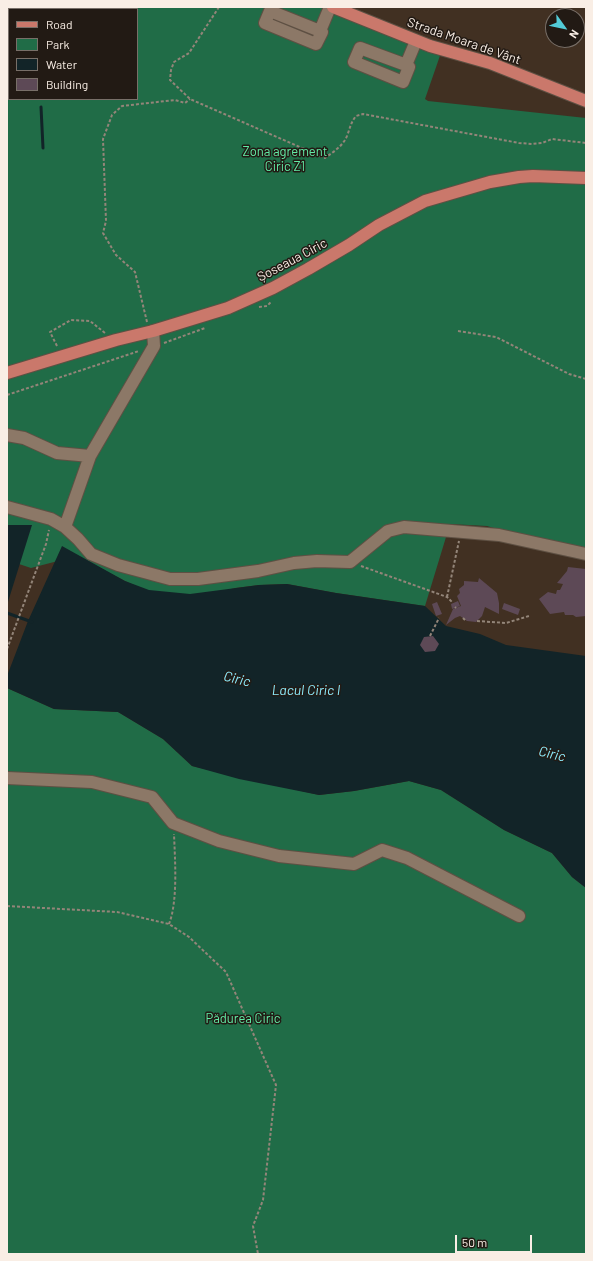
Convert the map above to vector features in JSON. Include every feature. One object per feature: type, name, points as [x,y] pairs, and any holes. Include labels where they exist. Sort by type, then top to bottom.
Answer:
[{"type":"main road","name":"Strada Moara de Vânt","points":[[331,7],[416,41],[490,63],[586,101]]},
{"type":"main road","name":"Șoseaua Ciric","points":[[7,373],[62,355],[116,340],[137,336],[228,308],[273,288],[308,269],[379,226],[425,201],[490,182],[520,177],[586,178]]},
{"type":"street","points":[[320,31],[331,7]]},
{"type":"street","points":[[406,66],[416,41]]},
{"type":"street","points":[[65,527],[90,456],[154,346],[153,331]]},
{"type":"street","points":[[7,435],[24,438],[57,452],[90,456]]},
{"type":"street","points":[[7,508],[51,519],[65,527],[78,538],[91,554],[118,565],[170,579],[198,579],[317,561],[350,562],[388,531],[404,527],[498,535],[586,554]]},
{"type":"street","points":[[7,778],[92,782],[152,797],[173,823],[219,841],[278,856],[354,864],[382,850],[407,858],[519,916]]},
{"type":"path","points":[[219,7],[189,53],[174,62],[170,80],[190,99],[325,158],[340,147],[346,137],[351,122],[356,116],[363,114],[519,143],[542,143],[552,139],[586,143]]},
{"type":"path","points":[[137,336],[148,322],[135,272],[116,255],[103,233],[106,221],[103,139],[112,116],[122,106],[175,100],[185,103],[190,99]]},
{"type":"path","points":[[62,355],[50,332],[70,320],[90,321],[116,340]]},
{"type":"path","points":[[458,332],[496,337],[569,374],[586,379]]},
{"type":"path","points":[[447,597],[461,533]]},
{"type":"path","points":[[7,649],[46,544]]},
{"type":"path","points":[[350,562],[447,597],[453,603]]},
{"type":"path","points":[[477,621],[506,623],[529,616]]},
{"type":"path","points":[[430,636],[440,618]]},
{"type":"path","points":[[169,924],[173,914],[174,901],[175,858],[173,823]]},
{"type":"path","points":[[7,906],[117,912],[169,924],[189,937],[226,972],[276,1085],[263,1200],[253,1226],[258,1254]]},
{"type":"green space","name":"Zona agrement Ciric Z1","points":[[7,7],[343,7],[443,47],[425,99],[428,101],[586,118],[586,556],[487,526],[450,524],[425,606],[287,584],[235,588],[211,595],[153,594],[77,556],[31,568],[7,560]]},
{"type":"green space","name":"Pădurea Ciric","points":[[7,688],[54,709],[118,712],[163,739],[192,766],[319,795],[354,791],[409,781],[441,790],[504,830],[552,853],[572,877],[586,888],[586,1254],[7,1254]]},
{"type":"water","points":[[7,525],[32,525],[7,605]]},
{"type":"water","name":"Lacul Ciric I","points":[[62,546],[125,581],[149,590],[190,594],[259,585],[287,584],[425,606],[446,626],[480,634],[506,645],[586,656],[586,888],[572,877],[552,853],[504,830],[441,790],[409,781],[354,791],[319,795],[239,779],[192,766],[163,739],[118,712],[54,709],[7,688],[7,676],[28,621]]},
{"type":"building","points":[[568,567],[586,569],[586,616],[576,617],[573,615],[565,615],[564,612],[550,614],[539,599],[548,592],[556,594],[557,590],[560,590],[563,584],[557,583],[567,571]]},
{"type":"building","points":[[479,578],[497,593],[499,614],[485,607],[482,616],[476,622],[467,621],[460,616],[446,625],[453,609],[461,606],[457,596],[460,593],[459,589],[464,585],[464,581],[478,582]]},
{"type":"building","points":[[458,601],[460,606],[452,609],[451,604]]},
{"type":"building","points":[[437,602],[442,614],[436,616],[432,604]]},
{"type":"building","points":[[504,603],[520,609],[518,615],[502,609]]},
{"type":"building","points":[[433,636],[439,644],[435,651],[425,652],[420,645],[424,637]]},
{"type":"waterway","points":[[41,107],[43,148]]},
{"type":"waterway","name":"Ciric","points":[[7,613],[32,622]]}]
